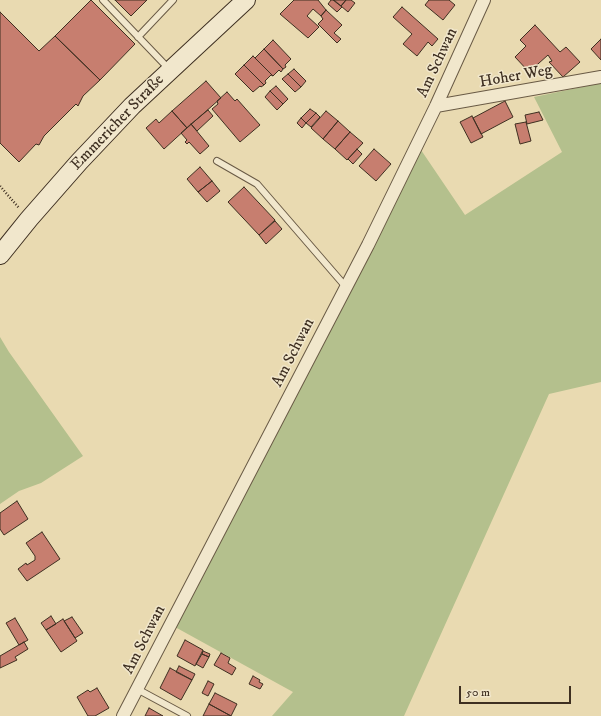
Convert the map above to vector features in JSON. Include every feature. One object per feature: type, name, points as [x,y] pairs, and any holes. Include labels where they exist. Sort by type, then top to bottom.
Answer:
[{"type":"main road","name":"Emmericher Straße","points":[[0,255],[29,219],[79,162],[132,106],[246,0]]},
{"type":"street","name":"Am Schwan","points":[[123,716],[346,287],[436,106],[484,0]]},
{"type":"street","name":"Hoher Weg","points":[[436,106],[601,77]]},
{"type":"lane","points":[[103,0],[170,70]]},
{"type":"lane","points":[[138,37],[173,0]]},
{"type":"lane","points":[[217,161],[257,184],[346,287]]},
{"type":"lane","points":[[137,690],[187,716]]},
{"type":"path","points":[[0,186],[29,219]]},
{"type":"green space","points":[[601,83],[601,382],[549,394],[404,716],[272,716],[293,692],[175,627],[421,150],[465,215],[562,152],[534,97]]},
{"type":"green space","points":[[0,337],[83,456],[41,483],[19,491],[0,504]]},
{"type":"building","points":[[91,0],[135,44],[100,80],[55,36]]},
{"type":"building","points":[[115,0],[147,0],[131,16]]},
{"type":"building","points":[[294,0],[318,0],[326,10],[321,16],[313,9],[307,16],[319,27],[308,38],[280,14]]},
{"type":"building","points":[[331,0],[342,7],[337,12],[328,4]]},
{"type":"building","points":[[334,0],[346,0],[341,6]]},
{"type":"building","points":[[346,0],[351,0],[355,3],[348,12],[341,6]]},
{"type":"building","points":[[429,0],[449,0],[455,5],[443,20],[425,5]]},
{"type":"building","points":[[402,7],[438,39],[432,46],[428,42],[417,56],[403,44],[412,34],[393,17]]},
{"type":"building","points":[[326,10],[342,25],[334,33],[341,39],[337,43],[318,24],[323,19],[321,16]]},
{"type":"building","points":[[0,12],[39,51],[55,36],[100,80],[83,96],[78,106],[76,104],[44,136],[39,145],[36,144],[19,162],[0,143]]},
{"type":"building","points":[[535,25],[560,52],[566,47],[580,62],[563,77],[549,62],[552,61],[548,55],[529,72],[515,57],[526,46],[520,40]]},
{"type":"building","points":[[601,39],[601,60],[591,49]]},
{"type":"building","points":[[273,40],[291,59],[283,69],[264,49]]},
{"type":"building","points":[[264,49],[283,69],[281,72],[279,70],[273,76],[255,58]]},
{"type":"building","points":[[253,56],[273,76],[271,75],[265,81],[266,83],[264,85],[244,65]]},
{"type":"building","points":[[244,65],[264,85],[261,87],[260,86],[253,92],[235,74]]},
{"type":"building","points":[[294,69],[306,81],[301,87],[288,74]]},
{"type":"building","points":[[288,74],[301,87],[295,92],[282,79]]},
{"type":"building","points":[[206,81],[221,98],[187,128],[172,111]]},
{"type":"building","points":[[276,86],[288,99],[283,104],[270,91]]},
{"type":"building","points":[[270,91],[283,104],[277,110],[265,97]]},
{"type":"building","points":[[227,92],[235,101],[237,99],[260,125],[240,142],[212,109],[218,104],[217,101]]},
{"type":"building","points":[[505,101],[513,117],[481,134],[473,118]]},
{"type":"building","points":[[310,109],[316,113],[306,123],[301,118]]},
{"type":"building","points":[[208,110],[213,116],[197,131],[191,124]]},
{"type":"building","points":[[172,111],[187,128],[164,149],[146,128],[156,119],[159,123]]},
{"type":"building","points":[[326,111],[338,121],[323,139],[311,128]]},
{"type":"building","points":[[539,112],[543,120],[527,124],[525,115]]},
{"type":"building","points":[[316,113],[320,117],[311,127],[306,123]]},
{"type":"building","points":[[472,116],[483,137],[471,143],[460,122]]},
{"type":"building","points":[[301,118],[306,123],[302,128],[297,123]]},
{"type":"building","points":[[338,121],[350,132],[335,149],[323,139]]},
{"type":"building","points":[[526,122],[531,141],[520,144],[515,124]]},
{"type":"building","points":[[191,124],[209,146],[200,154],[189,142],[187,144],[185,142],[187,140],[181,133]]},
{"type":"building","points":[[350,132],[363,143],[347,160],[335,149]]},
{"type":"building","points":[[357,149],[362,154],[353,164],[348,159]]},
{"type":"building","points":[[374,149],[391,164],[376,181],[359,166]]},
{"type":"building","points":[[200,167],[212,181],[198,192],[187,179]]},
{"type":"building","points":[[212,181],[220,191],[207,202],[198,192]]},
{"type":"building","points":[[244,187],[275,220],[259,235],[228,202]]},
{"type":"building","points":[[275,221],[282,229],[266,244],[259,235]]},
{"type":"building","points":[[17,501],[28,519],[4,535],[0,529],[0,513]]},
{"type":"building","points":[[42,532],[60,559],[27,581],[18,569],[26,563],[27,565],[35,560],[35,556],[26,543]]},
{"type":"building","points":[[51,616],[56,624],[46,630],[41,623]]},
{"type":"building","points":[[72,617],[83,633],[75,638],[64,621]]},
{"type":"building","points":[[15,618],[28,640],[19,645],[6,623]]},
{"type":"building","points":[[63,619],[77,641],[61,652],[46,630]]},
{"type":"building","points":[[185,640],[203,650],[195,666],[177,656]]},
{"type":"building","points":[[24,642],[28,649],[15,657],[17,660],[0,668],[0,656]]},
{"type":"building","points":[[203,651],[210,654],[209,657],[202,654]]},
{"type":"building","points":[[221,653],[230,658],[228,663],[236,668],[232,675],[214,665]]},
{"type":"building","points":[[202,654],[209,657],[203,668],[196,664]]},
{"type":"building","points":[[179,666],[195,674],[192,680],[176,672]]},
{"type":"building","points":[[170,668],[192,680],[181,700],[160,688]]},
{"type":"building","points":[[253,676],[260,680],[259,682],[263,684],[260,689],[249,684]]},
{"type":"building","points":[[208,681],[214,684],[208,696],[202,693]]},
{"type":"building","points":[[97,688],[109,708],[95,716],[88,716],[77,697],[88,690],[90,692]]},
{"type":"building","points":[[215,693],[237,704],[231,716],[209,704]]},
{"type":"building","points":[[209,704],[231,716],[203,716]]},
{"type":"building","points":[[149,708],[163,716],[145,716]]}]
